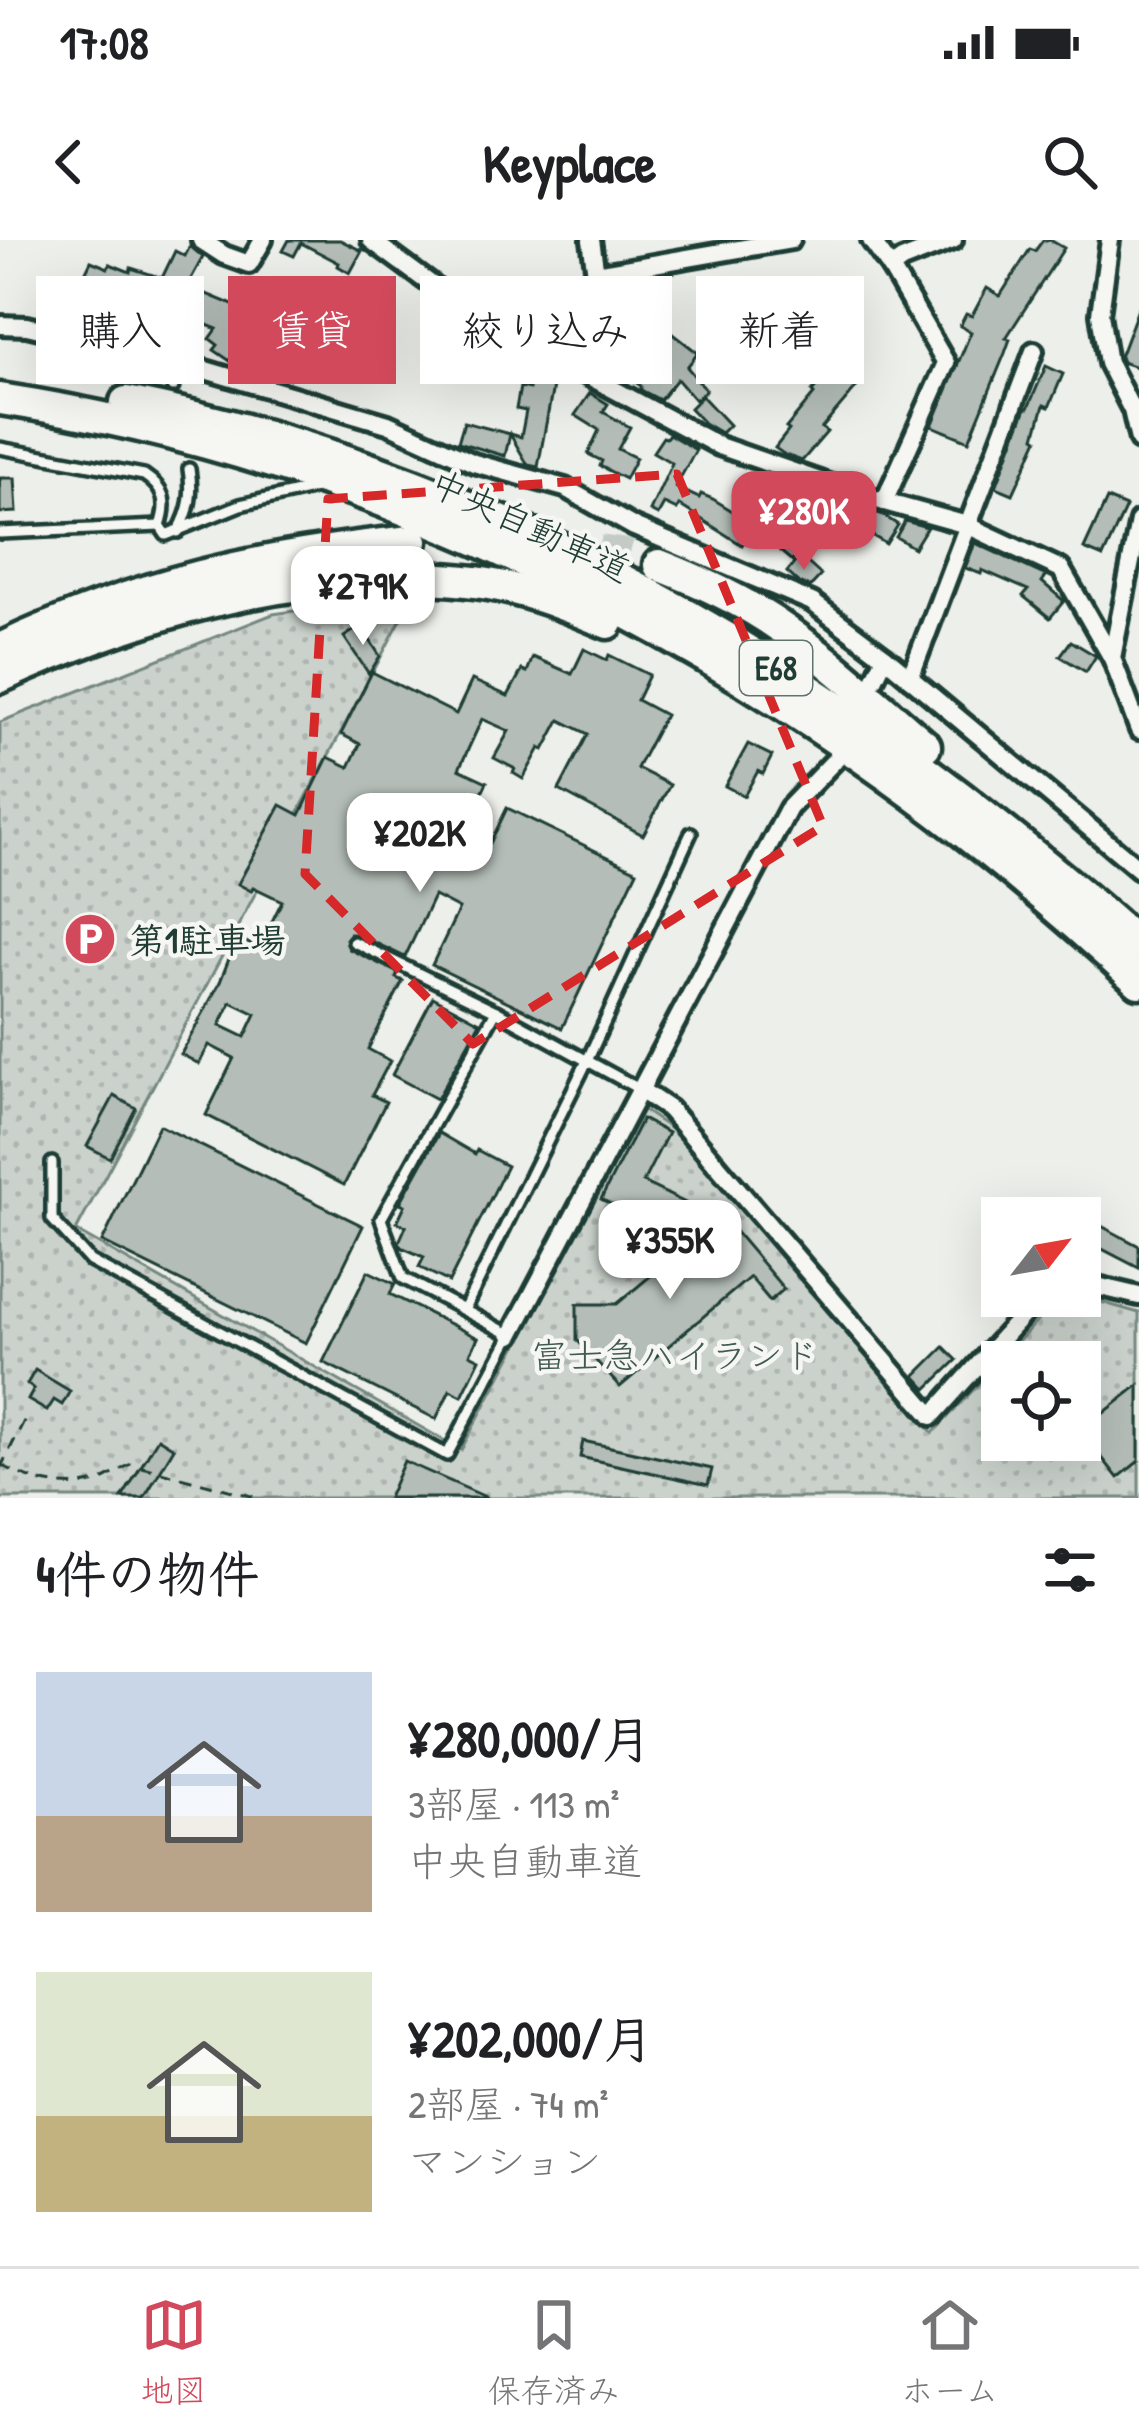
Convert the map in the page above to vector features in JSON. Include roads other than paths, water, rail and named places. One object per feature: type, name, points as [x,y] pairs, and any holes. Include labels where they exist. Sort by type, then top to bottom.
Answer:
[{"type":"highway","name":"中央自動車道","points":[[0,383],[173,411],[286,440],[418,487],[582,559],[759,658],[888,741],[1048,867],[1139,946]]},
{"type":"highway","name":"中央自動車道","points":[[0,399],[200,441],[405,509],[506,551],[724,668],[873,762],[1026,883],[1139,982]]},
{"type":"highway","points":[[0,649],[88,610],[208,572],[318,551],[412,541]]},
{"type":"highway","points":[[659,565],[739,602],[793,636],[1092,889],[1139,935]]},
{"type":"highway","points":[[0,677],[155,615],[237,594],[360,578],[470,581],[566,605],[616,626],[873,762]]},
{"type":"street","points":[[201,240],[249,264],[263,240]]},
{"type":"street","points":[[371,240],[420,276]]},
{"type":"street","points":[[591,240],[596,274]]},
{"type":"street","points":[[679,240],[679,260]]},
{"type":"street","points":[[594,276],[791,240]]},
{"type":"street","points":[[871,240],[946,363],[884,502]]},
{"type":"street","points":[[891,268],[953,240]]},
{"type":"street","points":[[1110,240],[1100,314],[1108,362],[1132,410],[1139,440]]},
{"type":"street","points":[[0,325],[36,328]]},
{"type":"street","points":[[910,678],[1034,351]]},
{"type":"street","points":[[204,370],[388,424],[474,463],[565,488],[634,527],[812,602],[1139,868]]},
{"type":"street","points":[[604,384],[719,446],[967,525],[1061,569],[1112,658],[1139,730]]},
{"type":"street","points":[[1112,658],[1139,521]]},
{"type":"street","points":[[874,680],[885,657]]},
{"type":"street","points":[[512,1335],[789,808],[836,759]]},
{"type":"street","points":[[639,1089],[669,1109],[932,1416],[1021,1317]]},
{"type":"street","points":[[1101,1287],[1139,1296]]},
{"type":"lane","points":[[0,448],[144,475],[155,483],[166,509],[160,526]]},
{"type":"lane","points":[[178,532],[191,499],[189,469]]},
{"type":"lane","points":[[160,526],[166,535],[240,505],[334,484]]},
{"type":"lane","points":[[0,533],[160,526]]},
{"type":"lane","points":[[464,1310],[587,1060],[691,833]]},
{"type":"lane","points":[[354,942],[496,1011],[639,1089]]},
{"type":"lane","points":[[52,1163],[52,1219],[90,1261],[447,1455],[512,1335],[403,1278],[381,1219],[496,1011]]},
{"type":"tunnel","points":[[555,544],[621,553],[659,565]]},
{"type":"place","name":"第1駐車場","points":[[90,939]]},
{"type":"park label","name":"富士急ハイランド","points":[[675,1354]]}]
